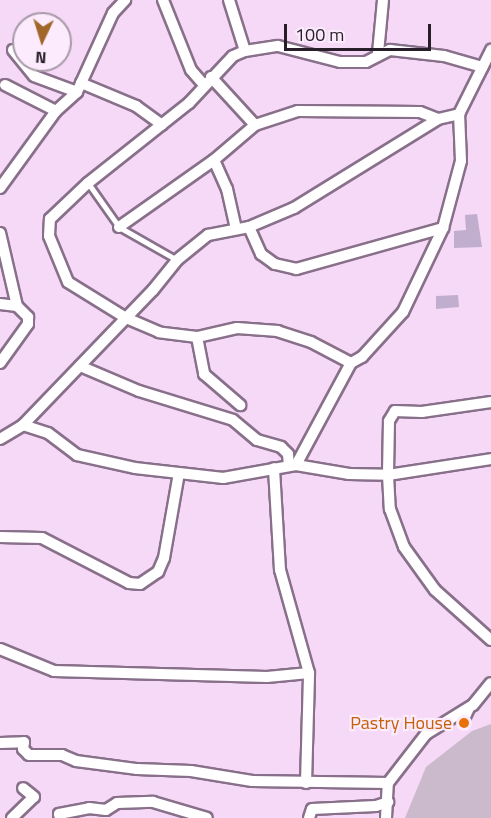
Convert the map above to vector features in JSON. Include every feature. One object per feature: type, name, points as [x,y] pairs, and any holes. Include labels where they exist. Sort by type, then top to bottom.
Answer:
[{"type":"street","points":[[0,188],[56,111],[79,87],[113,13],[125,0]]},
{"type":"street","points":[[163,0],[191,70],[207,81],[255,125]]},
{"type":"street","points":[[229,0],[245,51]]},
{"type":"street","points":[[378,53],[383,0]]},
{"type":"street","points":[[351,363],[311,342],[278,331],[237,328],[197,337],[159,332],[126,318],[68,282],[49,236],[50,219],[88,183],[162,125],[233,56],[245,51],[278,46],[340,62],[366,62],[378,53],[390,50],[444,56],[482,67]]},
{"type":"street","points":[[292,465],[351,363],[362,357],[403,312],[443,228],[461,162],[459,114],[470,97],[491,50]]},
{"type":"street","points":[[31,72],[34,76],[79,87],[136,106],[162,125]]},
{"type":"street","points":[[5,85],[56,111]]},
{"type":"street","points":[[119,227],[214,160],[255,125],[298,111],[420,112],[438,119]]},
{"type":"street","points":[[0,440],[23,425],[126,318],[177,260],[208,235],[249,226],[294,208],[438,119],[459,114]]},
{"type":"street","points":[[214,160],[227,189],[236,229]]},
{"type":"street","points":[[249,226],[261,254],[274,264],[296,269],[443,228]]},
{"type":"street","points":[[0,233],[17,306],[28,317],[27,324],[0,363]]},
{"type":"street","points":[[0,304],[17,306]]},
{"type":"street","points":[[197,337],[204,374],[240,405]]},
{"type":"street","points":[[80,366],[139,392],[233,420],[257,440],[281,447],[288,454],[292,465]]},
{"type":"street","points":[[491,402],[422,412],[395,411],[389,421],[388,475],[390,509],[404,548],[435,590],[491,640]]},
{"type":"street","points":[[23,425],[48,433],[77,455],[179,473],[223,478],[292,465],[349,474],[388,475],[491,459]]},
{"type":"street","points":[[273,468],[280,570],[309,673],[306,783]]},
{"type":"street","points":[[0,537],[42,537],[129,583],[140,585],[158,572],[164,558],[179,473]]},
{"type":"street","points":[[0,649],[54,671],[231,677],[309,673]]},
{"type":"street","points":[[386,818],[388,783],[426,734],[473,705],[491,683]]},
{"type":"street","points":[[0,743],[24,742],[24,749],[29,755],[62,755],[76,761],[137,770],[306,783],[388,783]]},
{"type":"street","points":[[12,818],[34,797],[23,788]]},
{"type":"street","points":[[60,818],[58,814],[89,808],[106,810],[117,803],[153,802],[207,818]]},
{"type":"street","points":[[309,818],[312,809],[376,806],[388,802]]},
{"type":"lane","points":[[88,183],[119,227],[177,260]]},
{"type":"lane","points":[[464,723],[473,705]]},
{"type":"shaded area","points":[[491,724],[491,818],[405,818],[426,767],[472,731]]},
{"type":"building","points":[[477,214],[482,247],[454,248],[454,231],[466,230],[465,215]]},
{"type":"building","points":[[458,295],[459,307],[436,309],[436,296]]},
{"type":"place","name":"Pastry House","points":[[464,723]]}]
